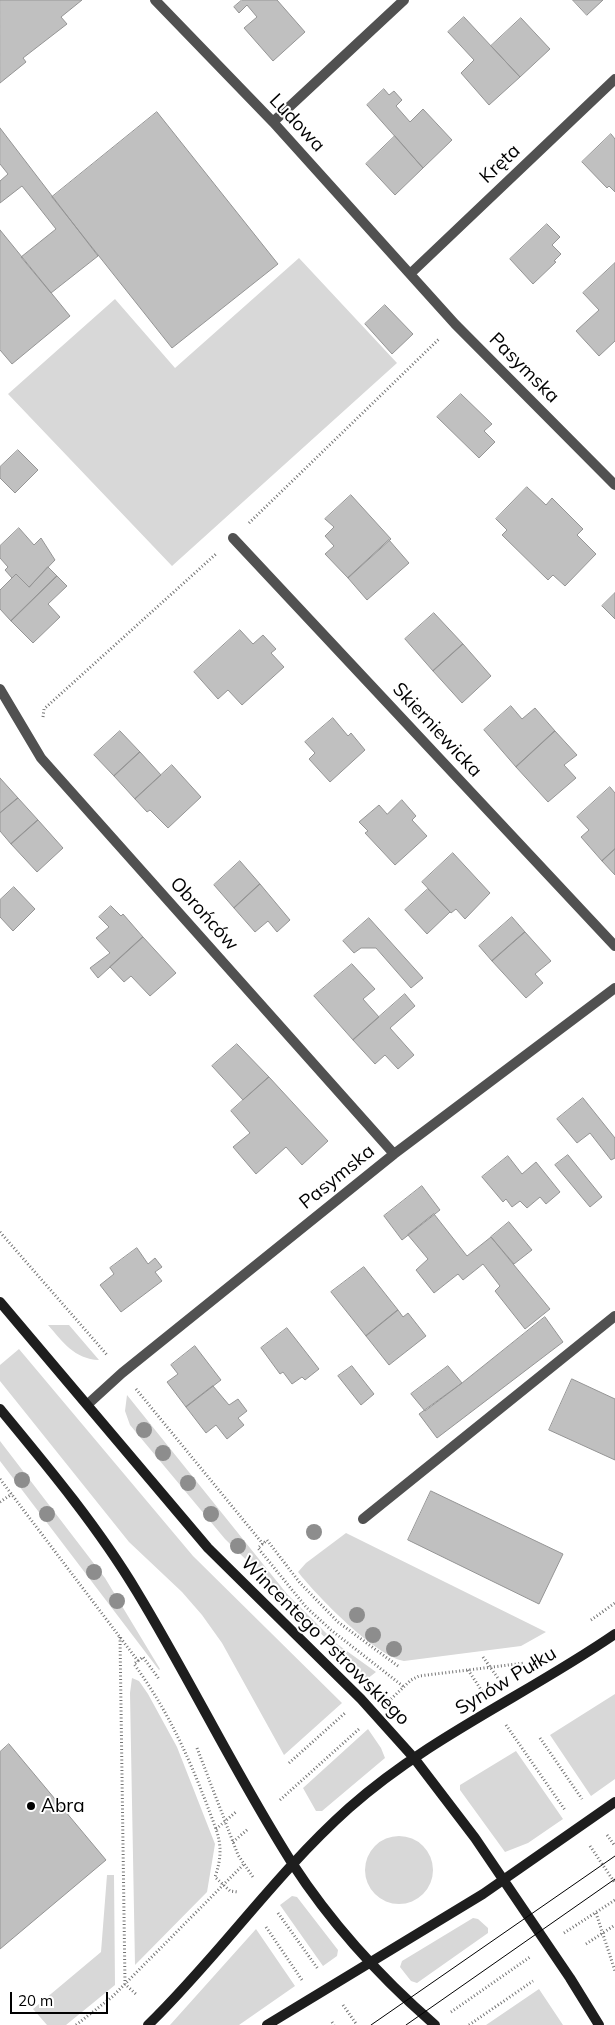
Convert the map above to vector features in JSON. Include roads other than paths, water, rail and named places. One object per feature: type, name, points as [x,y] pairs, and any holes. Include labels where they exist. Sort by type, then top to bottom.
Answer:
[{"type":"main road","name":"Wincentego Pstrowskiego","points":[[0,1302],[208,1548],[361,1699],[414,1758],[457,1812],[570,1978],[599,2025]]},
{"type":"main road","points":[[0,1409],[86,1518],[136,1589],[292,1864],[333,1920],[369,1962],[435,2025]]},
{"type":"main road","name":"Synów Pułku","points":[[148,2025],[292,1864],[349,1808],[414,1758],[459,1729],[535,1686],[615,1634]]},
{"type":"main road","points":[[267,2025],[503,1880],[615,1802]]},
{"type":"street","name":"Ludowa","points":[[155,0],[273,122],[410,274]]},
{"type":"street","points":[[273,122],[404,0]]},
{"type":"street","name":"Kręta","points":[[410,274],[615,79]]},
{"type":"street","name":"Pasymska","points":[[410,274],[455,324],[615,485]]},
{"type":"street","name":"Skierniewicka","points":[[233,538],[615,946]]},
{"type":"street","name":"Obrońców","points":[[0,689],[41,758],[394,1154]]},
{"type":"street","name":"Pasymska","points":[[88,1404],[122,1373],[394,1154],[615,988]]},
{"type":"street","points":[[363,1519],[615,1316]]},
{"type":"tram line","points":[[371,2025],[615,1856]]},
{"type":"tram line","points":[[406,2025],[615,1879]]},
{"type":"place","name":"Abra","points":[[31,1806]]}]
